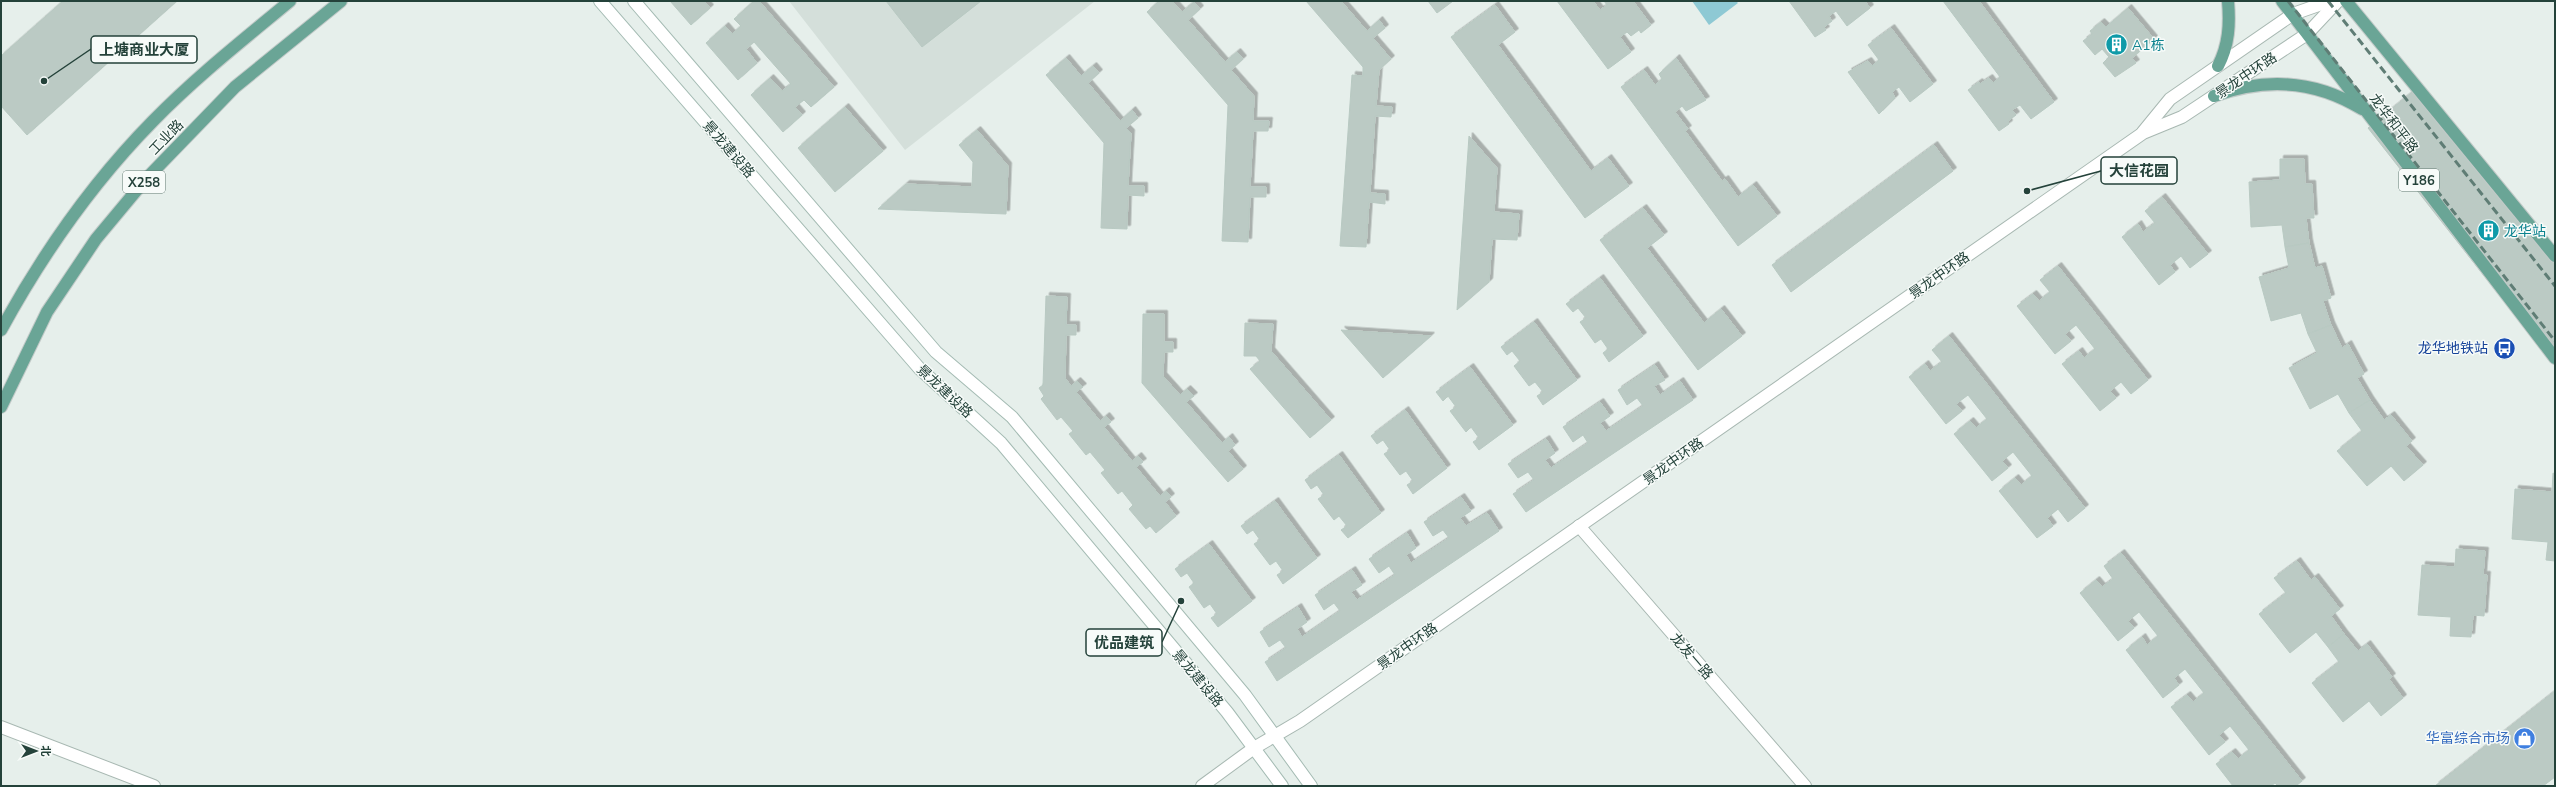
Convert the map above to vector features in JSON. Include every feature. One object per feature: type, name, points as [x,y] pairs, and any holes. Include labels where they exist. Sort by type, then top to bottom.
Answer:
[{"type":"main road","name":"工业路","points":[[1,330],[43,259],[116,162],[153,121],[200,75],[290,1]]},
{"type":"main road","name":"工业路","points":[[1,407],[47,312],[71,273],[101,233],[146,179],[235,87],[341,1]]},
{"type":"main road","points":[[2218,66],[2225,53],[2228,36],[2228,1]]},
{"type":"main road","name":"龙华和平路","points":[[2282,1],[2555,358]]},
{"type":"main road","points":[[2346,1],[2555,256]]},
{"type":"main road","points":[[2214,96],[2246,85],[2282,84],[2322,91],[2366,112]]},
{"type":"street","name":"景龙建设路","points":[[600,1],[919,368],[1001,443],[1227,712],[1282,786]]},
{"type":"street","name":"景龙建设路","points":[[634,1],[936,352],[1012,417],[1245,695],[1311,786]]},
{"type":"street","name":"景龙中环路","points":[[2143,133],[2170,99],[2293,14],[2330,1]]},
{"type":"street","name":"景龙中环路","points":[[1202,786],[1254,748],[1300,721],[2143,133],[2182,117],[2307,34],[2338,1]]},
{"type":"street","name":"龙发一路","points":[[1579,526],[1805,786]]},
{"type":"street","points":[[1,727],[154,786]]},
{"type":"shaded area","points":[[789,1],[1095,1],[905,150]]},
{"type":"water","points":[[1692,1],[1736,1],[1738,3],[1709,25]]},
{"type":"building","points":[[63,1],[177,1],[27,135],[1,106],[1,56]]},
{"type":"building","points":[[670,1],[704,1],[710,8],[691,25]]},
{"type":"building","points":[[754,1],[759,1],[834,87],[811,107],[804,100],[795,107],[802,115],[783,132],[751,95],[770,78],[782,91],[791,84],[754,42],[746,49],[757,63],[738,80],[706,43],[725,26],[732,34],[741,26],[734,19]]},
{"type":"building","points":[[886,1],[981,1],[922,47]]},
{"type":"building","points":[[1159,1],[1172,1],[1182,12],[1194,2],[1200,9],[1188,20],[1225,62],[1237,52],[1243,59],[1231,70],[1254,96],[1253,121],[1269,121],[1268,131],[1253,131],[1250,187],[1266,187],[1266,197],[1250,197],[1248,242],[1222,241],[1228,105],[1147,12]]},
{"type":"building","points":[[1306,1],[1341,1],[1367,31],[1379,20],[1385,28],[1373,38],[1391,59],[1379,70],[1376,106],[1392,107],[1391,117],[1375,116],[1370,193],[1385,194],[1385,204],[1369,202],[1366,247],[1340,246],[1352,75],[1363,76],[1363,67]]},
{"type":"building","points":[[1428,1],[1453,1],[1437,13]]},
{"type":"building","points":[[1557,1],[1593,1],[1600,10],[1607,5],[1604,1],[1633,1],[1651,25],[1641,33],[1639,30],[1631,36],[1627,32],[1620,37],[1631,52],[1608,69]]},
{"type":"building","points":[[1789,1],[1865,1],[1870,8],[1847,26],[1836,11],[1829,16],[1832,21],[1824,27],[1826,30],[1815,37]]},
{"type":"building","points":[[1943,1],[1979,1],[2054,102],[2031,119],[2020,105],[2012,110],[2016,115],[2008,121],[2009,124],[1999,131],[1968,90],[1979,82],[1980,84],[1989,78],[1993,83],[2000,77]]},
{"type":"building","points":[[1495,5],[1515,32],[1498,45],[1591,171],[1608,158],[1629,186],[1585,218],[1451,37]]},
{"type":"building","name":"A1栋","points":[[2128,8],[2154,39],[2132,58],[2136,63],[2115,77],[2103,63],[2109,57],[2102,49],[2095,55],[2083,41],[2092,34],[2090,31],[2101,22],[2106,27]]},
{"type":"building","points":[[1891,28],[1933,84],[1910,102],[1899,87],[1892,92],[1895,98],[1879,114],[1848,72],[1868,61],[1872,66],[1879,60],[1868,45]]},
{"type":"building","points":[[1066,58],[1081,76],[1093,66],[1099,73],[1088,83],[1120,121],[1132,110],[1138,118],[1126,128],[1131,133],[1128,186],[1144,186],[1144,196],[1128,195],[1127,229],[1101,228],[1104,143],[1046,75]]},
{"type":"building","points":[[1676,58],[1706,100],[1686,111],[1682,106],[1675,112],[1688,129],[1685,131],[1722,181],[1725,179],[1738,197],[1753,185],[1777,216],[1738,246],[1621,87],[1644,70],[1655,85],[1662,79],[1659,74]]},
{"type":"building","name":"龙华站","points":[[2416,89],[2555,265],[2555,366],[2368,128]]},
{"type":"building","points":[[845,107],[883,151],[835,192],[798,148]]},
{"type":"building","points":[[977,130],[1008,166],[1006,214],[878,209],[906,184],[972,187],[973,162],[959,145]]},
{"type":"building","points":[[1469,136],[1497,168],[1494,212],[1519,214],[1517,240],[1492,239],[1489,282],[1457,310]]},
{"type":"building","points":[[1934,145],[1953,171],[1791,292],[1772,265]]},
{"type":"building","points":[[2280,159],[2304,159],[2305,184],[2312,184],[2314,218],[2306,218],[2309,243],[2285,247],[2282,225],[2251,227],[2249,182],[2280,180]]},
{"type":"building","points":[[2162,197],[2208,254],[2190,268],[2181,256],[2170,265],[2175,272],[2159,285],[2122,237],[2138,224],[2143,232],[2155,223],[2145,211]]},
{"type":"building","points":[[1643,208],[1664,235],[1647,248],[1704,323],[1721,309],[1742,336],[1698,370],[1600,240]]},
{"type":"building","points":[[2309,243],[2315,268],[2322,266],[2331,298],[2323,301],[2331,325],[2308,334],[2301,313],[2271,321],[2259,277],[2289,268],[2285,247]]},
{"type":"building","points":[[2058,266],[2148,380],[2131,394],[2121,382],[2110,391],[2116,398],[2100,411],[2062,364],[2079,351],[2084,358],[2095,349],[2076,325],[2065,334],[2071,341],[2055,354],[2017,306],[2033,294],[2039,301],[2050,292],[2040,280]]},
{"type":"building","points":[[1600,278],[1643,336],[1609,362],[1603,353],[1608,349],[1601,339],[1595,343],[1580,322],[1586,318],[1578,308],[1573,312],[1566,304]]},
{"type":"building","points":[[1046,296],[1067,297],[1066,325],[1076,325],[1076,335],[1066,335],[1065,378],[1071,386],[1077,381],[1083,387],[1076,392],[1100,421],[1106,416],[1111,422],[1104,427],[1132,461],[1138,456],[1143,462],[1136,467],[1160,496],[1166,491],[1171,497],[1165,502],[1176,516],[1156,533],[1150,526],[1146,529],[1129,509],[1133,505],[1122,491],[1118,494],[1101,473],[1105,470],[1090,452],[1086,455],[1069,434],[1073,431],[1061,417],[1057,420],[1041,399],[1044,396],[1039,388],[1043,385]]},
{"type":"building","points":[[1143,314],[1164,314],[1164,342],[1173,342],[1173,352],[1164,352],[1163,376],[1180,395],[1187,389],[1194,396],[1186,402],[1222,443],[1229,437],[1235,445],[1228,451],[1243,469],[1228,482],[1142,383]]},
{"type":"building","points":[[1534,322],[1577,380],[1543,405],[1537,396],[1543,392],[1535,382],[1529,386],[1514,366],[1520,361],[1512,351],[1507,355],[1501,347]]},
{"type":"building","points":[[1245,323],[1273,324],[1271,351],[1331,420],[1310,438],[1250,369],[1260,361],[1256,356],[1244,356]]},
{"type":"building","points":[[2331,325],[2342,348],[2348,344],[2364,374],[2357,378],[2370,400],[2349,413],[2338,394],[2310,409],[2289,368],[2317,353],[2308,334]]},
{"type":"building","points":[[1341,330],[1431,336],[1383,378]]},
{"type":"building","points":[[1949,336],[2085,508],[2068,522],[2058,509],[2047,518],[2053,526],[2037,538],[1999,491],[2015,478],[2021,485],[2032,476],[2013,452],[2002,461],[2008,468],[1992,481],[1954,434],[1970,421],[1976,428],[1987,419],[1968,395],[1956,404],[1962,411],[1946,424],[1909,377],[1925,364],[1930,371],[1942,362],[1932,350]]},
{"type":"building","points":[[1655,365],[1665,380],[1654,386],[1660,395],[1680,381],[1693,400],[1526,512],[1513,494],[1534,480],[1528,472],[1518,478],[1508,464],[1546,439],[1555,453],[1545,460],[1551,468],[1588,443],[1583,435],[1573,442],[1563,427],[1600,402],[1610,416],[1600,423],[1606,431],[1643,406],[1637,398],[1627,405],[1618,390]]},
{"type":"building","points":[[1470,367],[1513,425],[1479,450],[1473,442],[1479,438],[1471,427],[1466,432],[1450,411],[1456,407],[1448,396],[1443,401],[1436,392]]},
{"type":"building","points":[[2370,400],[2384,420],[2391,415],[2412,441],[2406,446],[2423,465],[2404,481],[2391,466],[2367,486],[2337,451],[2362,431],[2349,413]]},
{"type":"building","points":[[1405,410],[1447,468],[1413,494],[1407,485],[1413,481],[1406,471],[1400,475],[1384,454],[1390,450],[1383,440],[1377,444],[1371,436]]},
{"type":"building","points":[[1339,455],[1381,513],[1348,538],[1341,530],[1347,526],[1339,516],[1334,520],[1318,499],[1324,495],[1317,485],[1311,489],[1305,480]]},
{"type":"building","points":[[2553,473],[2555,474],[2555,561],[2546,560],[2548,542],[2512,539],[2515,489],[2552,492]]},
{"type":"building","points":[[1461,497],[1471,511],[1460,518],[1466,526],[1487,513],[1499,531],[1277,681],[1265,662],[1286,648],[1280,640],[1269,647],[1260,632],[1298,607],[1307,622],[1297,629],[1302,637],[1340,611],[1334,603],[1324,610],[1315,595],[1352,570],[1362,585],[1351,592],[1357,600],[1395,575],[1389,566],[1379,573],[1369,559],[1407,533],[1416,548],[1406,555],[1411,563],[1449,538],[1443,530],[1433,536],[1424,522]]},
{"type":"building","points":[[1275,501],[1317,558],[1283,584],[1277,575],[1283,571],[1276,561],[1270,565],[1254,544],[1260,540],[1253,530],[1247,534],[1241,526]]},
{"type":"building","points":[[1209,544],[1252,601],[1218,627],[1211,618],[1217,614],[1210,604],[1204,608],[1189,587],[1194,583],[1187,573],[1181,577],[1175,569]]},
{"type":"building","points":[[2456,549],[2485,551],[2483,575],[2487,575],[2484,616],[2473,615],[2471,637],[2450,636],[2451,617],[2418,615],[2422,565],[2455,567]]},
{"type":"building","points":[[2121,553],[2302,781],[2296,786],[2278,786],[2275,783],[2271,786],[2233,786],[2216,764],[2232,752],[2238,759],[2249,750],[2230,726],[2219,735],[2225,742],[2209,755],[2171,707],[2187,695],[2193,702],[2204,693],[2185,669],[2174,678],[2179,685],[2163,698],[2126,650],[2142,637],[2147,645],[2158,636],[2139,612],[2128,621],[2134,628],[2118,641],[2080,593],[2096,580],[2102,587],[2113,579],[2104,566]]},
{"type":"building","points":[[2297,561],[2311,580],[2315,577],[2340,609],[2331,616],[2344,634],[2328,647],[2316,632],[2290,653],[2259,614],[2286,593],[2274,578]]},
{"type":"building","points":[[2344,634],[2358,651],[2367,644],[2392,677],[2389,679],[2403,698],[2381,716],[2369,701],[2343,722],[2312,683],[2339,662],[2328,647]]},
{"type":"building","name":"华富综合市场","points":[[2555,691],[2555,777],[2543,786],[2435,786]]},
{"type":"railway","points":[[2288,1],[2555,341]]},
{"type":"railway","points":[[2328,1],[2555,286]]},
{"type":"place","name":"A1栋","points":[[2117,45]]},
{"type":"place","name":"上塘商业大厦","points":[[44,81]]},
{"type":"place","name":"大信花园","points":[[2027,191]]},
{"type":"place","name":"龙华站","points":[[2488,231]]},
{"type":"place","name":"龙华地铁站","points":[[2504,348]]},
{"type":"place","name":"优品建筑","points":[[1181,601]]},
{"type":"place","name":"华富综合市场","points":[[2525,738]]}]
